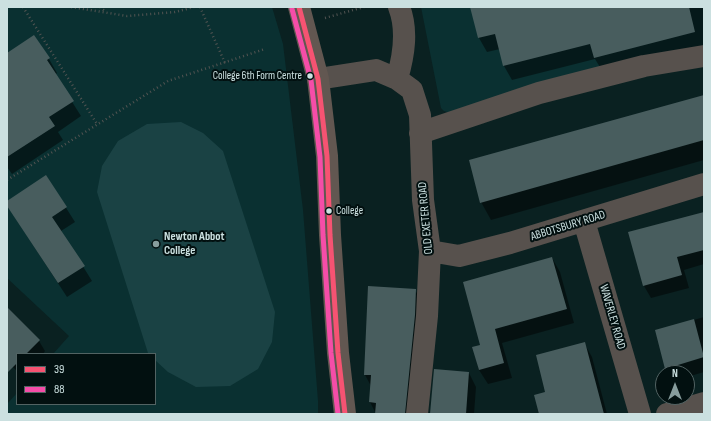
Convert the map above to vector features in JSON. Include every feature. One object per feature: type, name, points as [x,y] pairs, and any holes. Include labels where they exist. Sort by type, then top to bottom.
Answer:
[{"type":"main road","points":[[299,7],[318,79],[327,156],[330,235],[338,353],[345,414]]},
{"type":"street","points":[[397,79],[402,63],[405,38],[399,7]]},
{"type":"street","points":[[420,133],[539,93],[644,66],[704,56]]},
{"type":"street","name":"OLD EXETER ROAD","points":[[318,79],[376,70],[397,79],[412,90],[420,115],[423,200],[430,250],[427,316],[417,414]]},
{"type":"street","name":"ABBOTSBURY ROAD","points":[[430,250],[459,256],[510,243],[704,184]]},
{"type":"street","name":"WAVERLEY ROAD","points":[[584,221],[640,414]]},
{"type":"street","points":[[667,414],[704,403]]},
{"type":"path","points":[[23,7],[97,124]]},
{"type":"path","points":[[71,7],[127,16],[175,12],[194,7]]},
{"type":"path","points":[[100,7],[107,13]]},
{"type":"path","points":[[200,7],[225,63]]},
{"type":"path","points":[[324,18],[364,7]]},
{"type":"path","points":[[7,180],[168,81],[265,49]]},
{"type":"shaded area","name":"Newton Abbot College","points":[[7,7],[272,7],[283,44],[303,210],[318,414],[7,414],[7,404],[16,394],[16,405],[156,405],[156,353],[54,353],[69,336],[7,278]]},
{"type":"shaded area","points":[[421,7],[704,7],[704,49],[451,113],[444,111],[441,108]]},
{"type":"shaded area","points":[[181,122],[203,133],[223,151],[275,312],[272,342],[258,369],[230,386],[196,387],[168,372],[156,361],[156,353],[148,353],[97,192],[102,166],[118,141],[147,124]]},
{"type":"building","points":[[470,7],[689,7],[695,32],[594,58],[590,44],[503,66],[495,34],[478,38]]},
{"type":"building","points":[[34,35],[50,58],[47,60],[74,101],[49,117],[55,126],[7,157],[7,53]]},
{"type":"building","points":[[704,95],[704,140],[480,203],[469,160]]},
{"type":"building","points":[[46,175],[67,207],[52,217],[85,266],[58,283],[7,206],[7,201]]},
{"type":"building","points":[[704,212],[704,250],[677,257],[682,275],[643,286],[628,232]]},
{"type":"building","points":[[552,257],[567,309],[495,329],[504,363],[479,370],[472,347],[480,345],[463,282]]},
{"type":"building","points":[[368,286],[416,289],[415,315],[405,414],[375,414],[376,403],[369,402],[371,375],[364,375]]},
{"type":"building","points":[[7,307],[40,340],[27,353],[16,353],[16,364],[7,373]]},
{"type":"building","points":[[694,319],[704,357],[678,365],[664,365],[655,330]]},
{"type":"building","points":[[585,342],[604,414],[539,414],[534,395],[545,392],[536,355]]},
{"type":"building","points":[[434,369],[469,372],[466,414],[430,414]]},
{"type":"transit line","name":"39","points":[[299,7],[318,79],[327,156],[330,235],[338,353],[345,414]]},
{"type":"transit line","name":"88","points":[[292,9],[311,80],[320,157],[323,235],[331,353],[338,414]]},
{"type":"place","name":"College 6th Form Centre","points":[[310,76]]},
{"type":"place","name":"College","points":[[329,211]]},
{"type":"place","name":"Newton Abbot College","points":[[156,244]]}]
